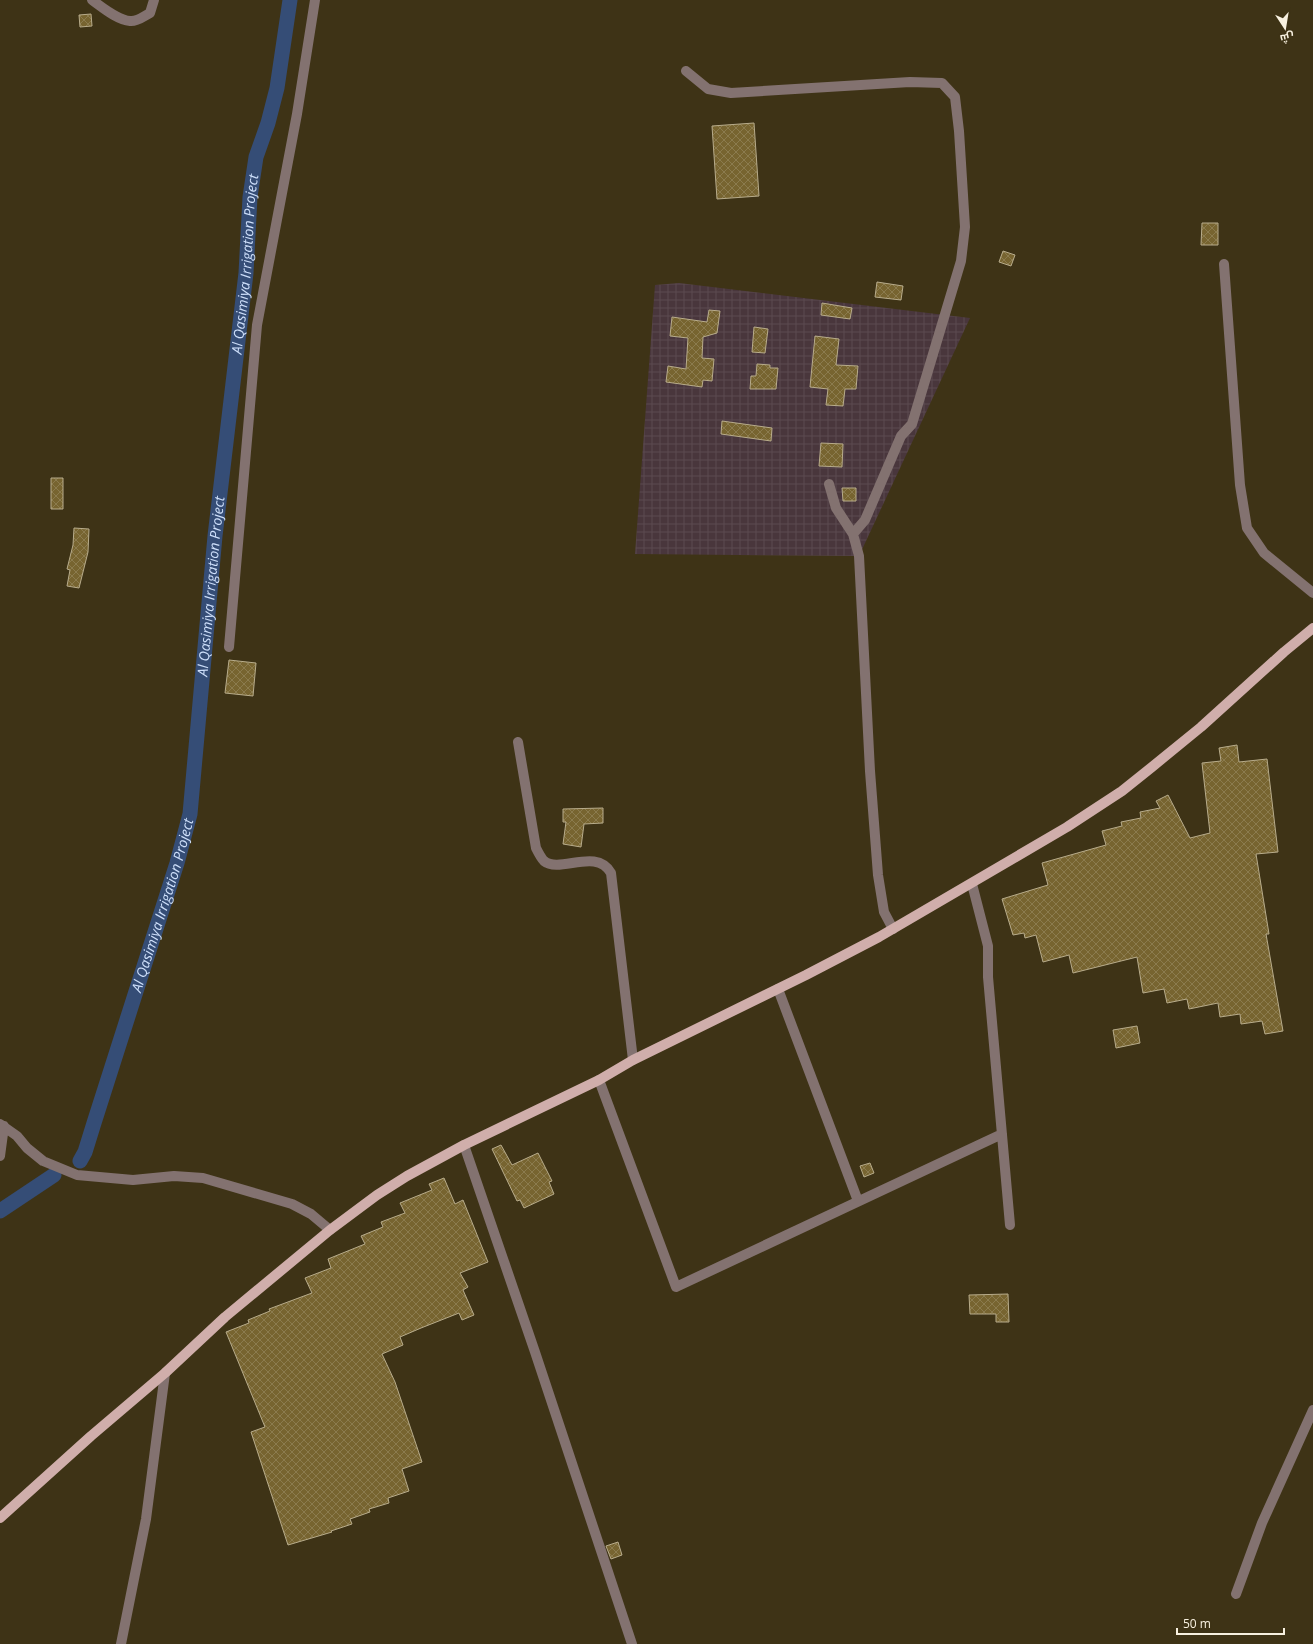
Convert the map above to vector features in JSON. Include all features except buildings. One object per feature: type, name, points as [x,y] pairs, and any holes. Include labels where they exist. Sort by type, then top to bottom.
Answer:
[{"type":"main road","points":[[0,1518],[91,1436],[165,1373],[225,1317],[330,1230],[383,1192],[464,1145],[599,1080],[633,1060],[778,989],[893,929],[1067,827],[1122,791],[1200,727],[1313,628]]},
{"type":"street","points":[[92,0],[112,14],[130,21],[138,20],[150,13],[154,0]]},
{"type":"street","points":[[229,647],[257,326],[297,114],[315,0]]},
{"type":"street","points":[[686,71],[708,89],[732,93],[910,82],[942,83],[955,97],[965,227],[961,261],[912,424],[901,436],[865,520],[853,534]]},
{"type":"street","points":[[1224,264],[1240,485],[1246,528],[1264,553],[1313,593]]},
{"type":"street","points":[[829,484],[836,508],[853,534],[859,556],[870,771],[878,875],[884,912],[893,929]]},
{"type":"street","points":[[518,742],[536,848],[543,860],[551,864],[585,861],[597,862],[609,870],[611,874],[633,1060]]},
{"type":"street","points":[[972,884],[988,946],[988,977],[1010,1224]]},
{"type":"street","points":[[778,989],[858,1201]]},
{"type":"street","points":[[599,1080],[676,1287],[1002,1134]]},
{"type":"street","points":[[0,1156],[2,1125]]},
{"type":"street","points":[[2,1125],[17,1136],[27,1148],[43,1161],[77,1175],[134,1180],[174,1176],[203,1178],[292,1204],[311,1214],[330,1230]]},
{"type":"street","points":[[464,1145],[535,1352],[632,1644]]},
{"type":"street","points":[[121,1644],[146,1519],[165,1373]]},
{"type":"street","points":[[1236,1594],[1262,1522],[1313,1410]]},
{"type":"shaded area","points":[[679,283],[970,318],[859,556],[635,554],[655,285]]},
{"type":"waterway","name":"Al Qasimiya Irrigation Project","points":[[80,1161],[85,1152],[177,863],[190,814],[215,536],[246,273],[250,197],[256,157],[268,123],[277,88],[290,0]]},
{"type":"waterway","name":"Al Qasimiya Irrigation Project","points":[[0,1211],[54,1175]]}]
